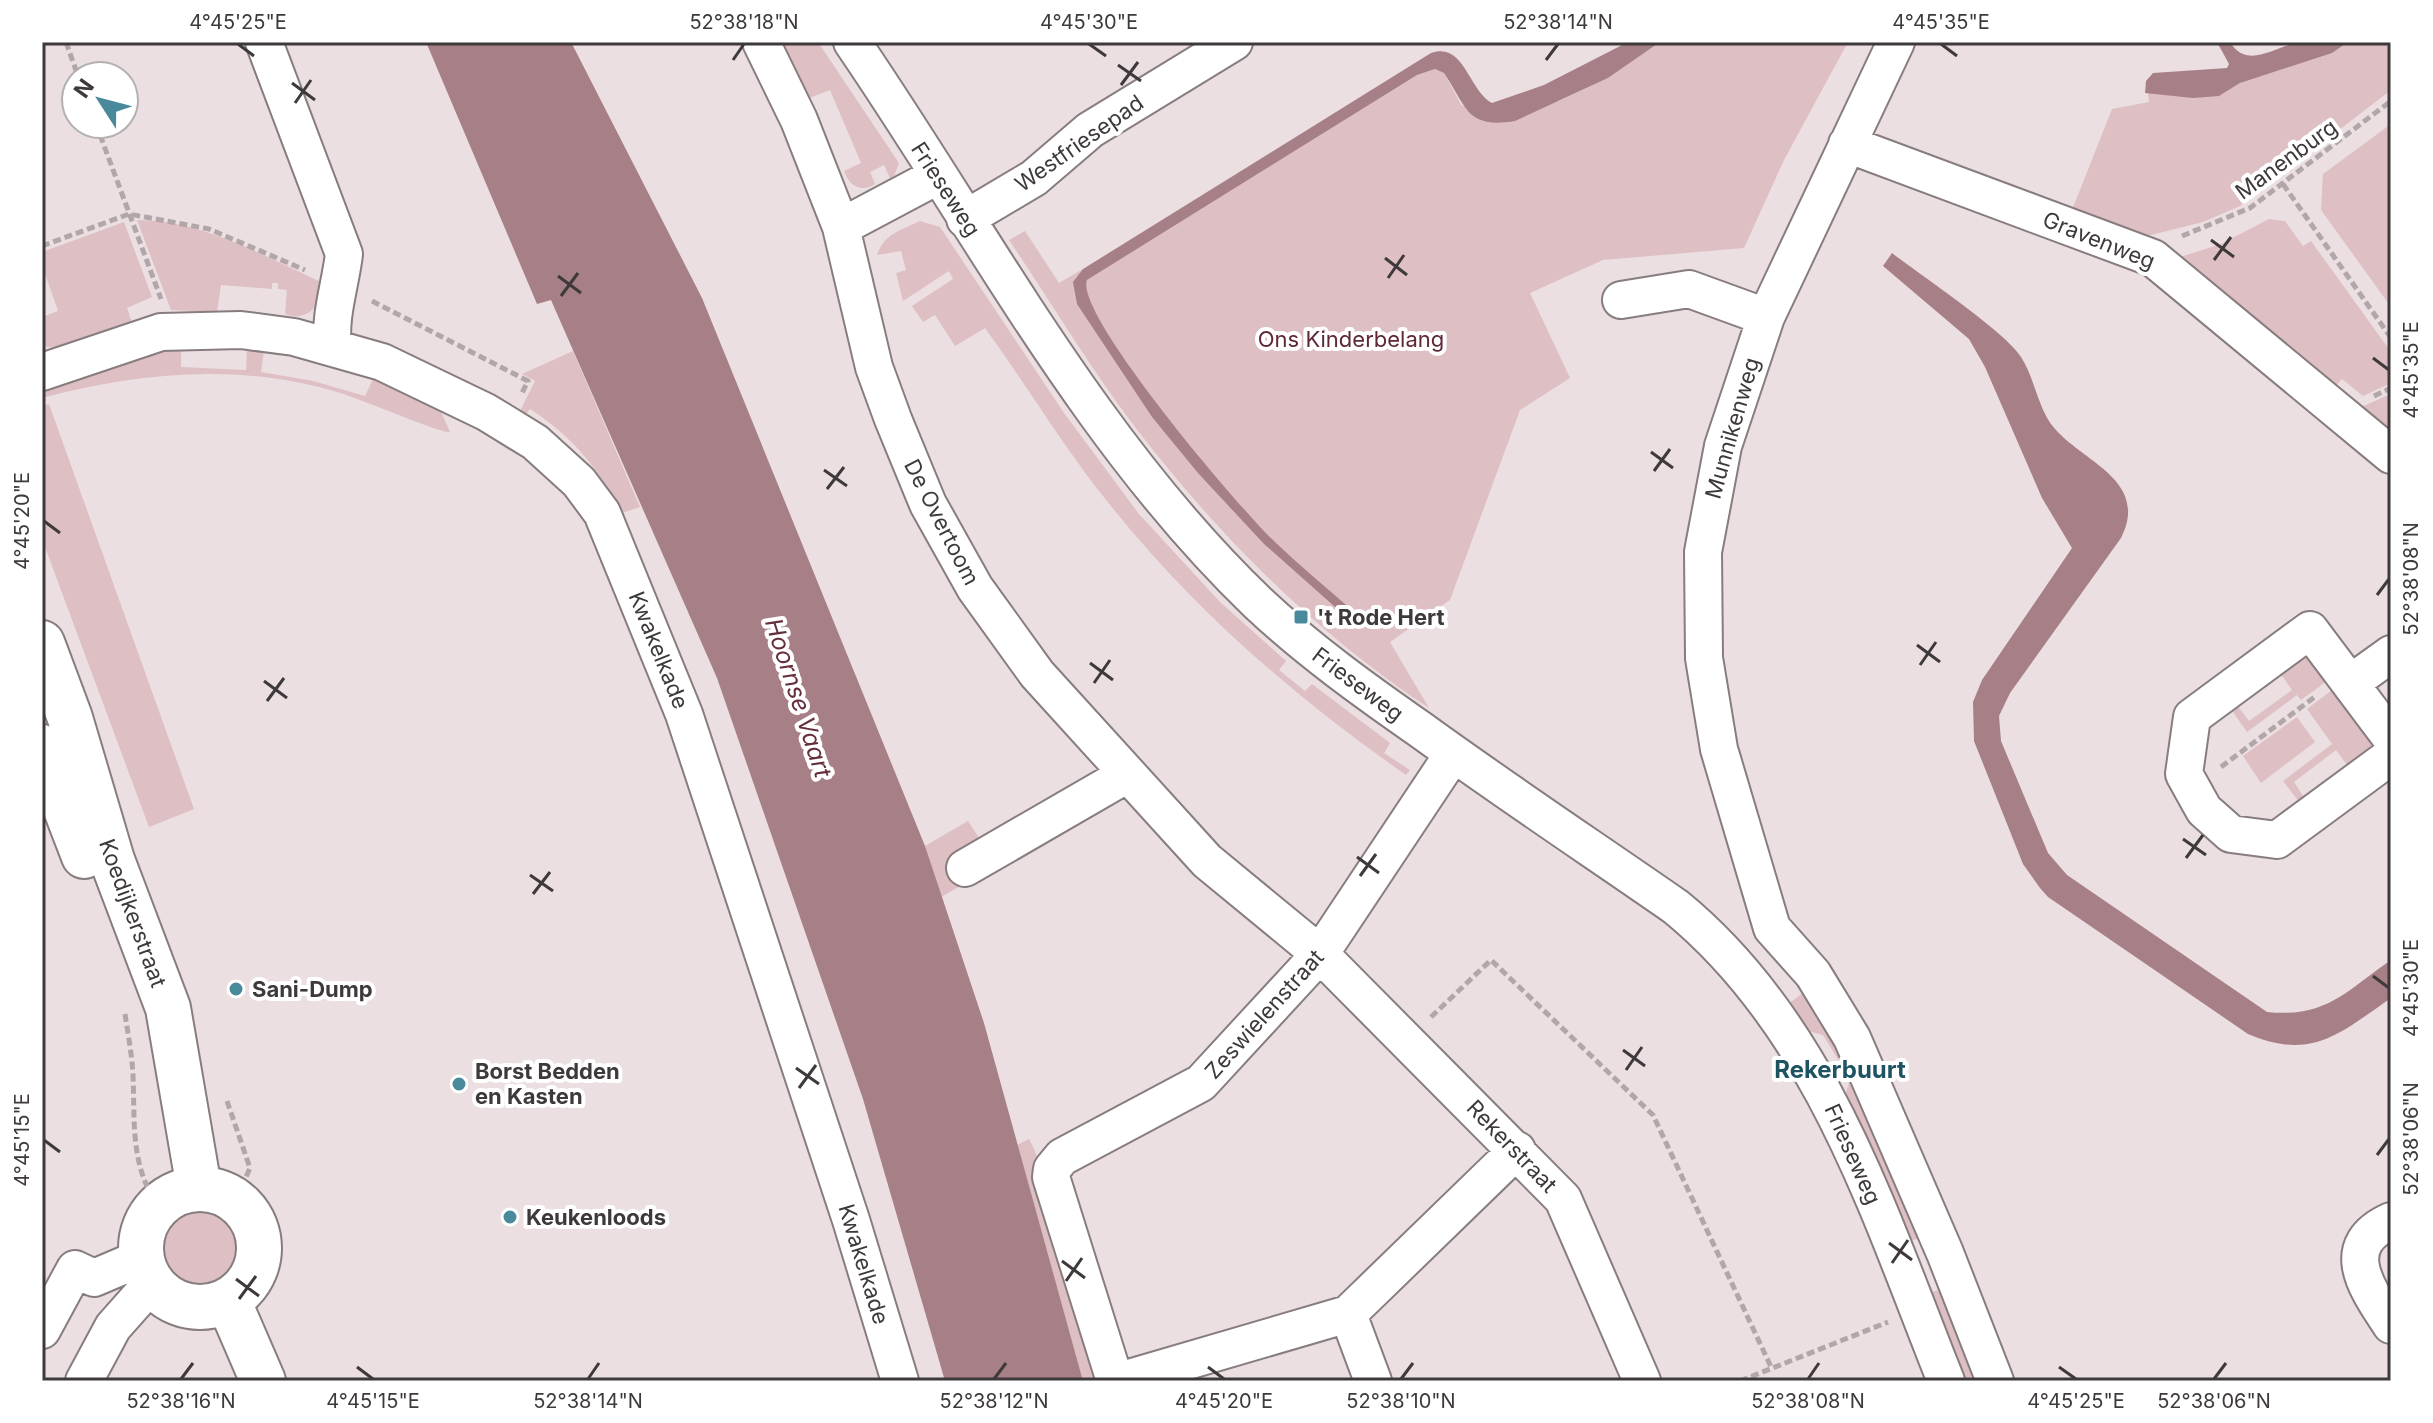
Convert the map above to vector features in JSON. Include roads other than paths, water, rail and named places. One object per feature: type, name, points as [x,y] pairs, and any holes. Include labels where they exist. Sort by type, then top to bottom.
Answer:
[{"type":"main road","name":"Koedijkerstraat","points":[[42,643],[70,718],[112,860],[168,1008],[177,1196]]},
{"type":"main road","name":"Koedijkerstraat","points":[[42,747],[141,1014],[177,1196]]},
{"type":"main road","points":[[219,1192],[236,1201],[249,1215],[257,1233],[259,1251],[255,1270],[244,1288],[228,1300],[212,1306],[179,1304],[147,1271],[144,1227],[177,1196],[219,1192]]},
{"type":"main road","points":[[228,1300],[263,1381]]},
{"type":"street","points":[[264,42],[344,254],[340,285],[330,321],[333,348]]},
{"type":"street","name":"De Overtoom","points":[[761,42],[799,120],[841,227],[874,367],[928,504],[1000,625],[1037,674],[1207,861],[1320,954]]},
{"type":"street","name":"Frieseweg","points":[[852,42],[965,219],[1113,437],[1205,548],[1258,603],[1323,659],[1453,754],[1676,907],[1731,959],[1775,1011],[1816,1075],[1846,1132],[1946,1381]]},
{"type":"street","name":"Westfriesepad","points":[[965,219],[1034,178],[1090,130],[1234,42]]},
{"type":"street","name":"Munnikenweg","points":[[1772,928],[1719,749],[1704,658],[1701,600],[1703,552],[1723,446],[1766,317],[1896,42]]},
{"type":"street","name":"Gravenweg","points":[[1847,144],[2153,258],[2391,455]]},
{"type":"street","points":[[841,227],[937,176]]},
{"type":"street","points":[[1621,300],[1689,289],[1766,317]]},
{"type":"street","name":"Kwakelkade","points":[[42,372],[161,332],[241,330],[294,337],[382,362],[486,412],[552,456],[595,501],[690,729],[851,1220],[900,1381]]},
{"type":"street","points":[[2391,738],[2310,630],[2192,717],[2184,774],[2204,810],[2231,834],[2277,840],[2391,756]]},
{"type":"street","points":[[2349,678],[2391,654]]},
{"type":"street","name":"Zeswielenstraat","points":[[1117,1381],[1051,1177],[1052,1169],[1062,1157],[1201,1083],[1320,954],[1453,754]]},
{"type":"street","points":[[965,868],[1126,775]]},
{"type":"street","points":[[1731,959],[1772,928]]},
{"type":"street","name":"Frieseweg","points":[[1772,928],[1813,974],[1852,1038],[1945,1253],[1995,1381]]},
{"type":"street","name":"Rekerstraat","points":[[1320,954],[1563,1199],[1642,1381]]},
{"type":"street","points":[[1117,1381],[1348,1314],[1517,1150]]},
{"type":"street","points":[[2391,1221],[2370,1237],[2361,1253],[2360,1268],[2363,1283],[2391,1325]]},
{"type":"street","points":[[1902,1270],[1945,1253]]},
{"type":"street","points":[[42,1330],[75,1269],[94,1278],[147,1271]]},
{"type":"street","points":[[84,1381],[147,1271]]},
{"type":"street","points":[[1348,1314],[1373,1381]]},
{"type":"water","name":"Hoornse Vaart","points":[[426,42],[571,42],[702,298],[925,846],[984,1023],[1083,1381],[945,1381],[863,1099],[717,678],[551,300],[537,304]]},
{"type":"water","points":[[1628,42],[1660,42],[1608,78],[1515,121],[1486,122],[1477,118],[1464,105],[1444,73],[1435,69],[1417,75],[1087,280],[1090,300],[1106,331],[1163,412],[1256,522],[1352,610],[1351,616],[1345,616],[1264,544],[1198,473],[1152,417],[1077,304],[1073,282],[1083,269],[1431,53],[1442,51],[1459,60],[1477,88],[1492,103],[1544,85]]},
{"type":"water","points":[[2217,42],[2230,42],[2244,55],[2253,56],[2303,42],[2348,42],[2332,53],[2240,83],[2219,96],[2193,98],[2145,93],[2146,81],[2153,73],[2227,68],[2229,64]]},
{"type":"water","points":[[1892,253],[1981,319],[2013,347],[2025,365],[2051,424],[2107,472],[2127,500],[2128,517],[2121,538],[2010,693],[1999,716],[2001,741],[2048,853],[2067,875],[2267,1012],[2287,1013],[2320,1007],[2391,960],[2391,998],[2356,1023],[2324,1040],[2308,1044],[2270,1042],[2248,1034],[2048,897],[2023,864],[1974,741],[1973,702],[1982,680],[2072,548],[2042,498],[1985,367],[1969,339],[1883,266]]},
{"type":"place","name":"'t Rode Hert","points":[[1301,617]]},
{"type":"place","name":"Sani-Dump","points":[[236,989]]},
{"type":"place","name":"Borst Bedden en Kasten","points":[[459,1084]]},
{"type":"place","name":"Keukenloods","points":[[510,1217]]},
{"type":"district","name":"Rekerbuurt","points":[[1840,1070]]},
{"type":"park label","name":"Ons Kinderbelang","points":[[1351,339]]}]
